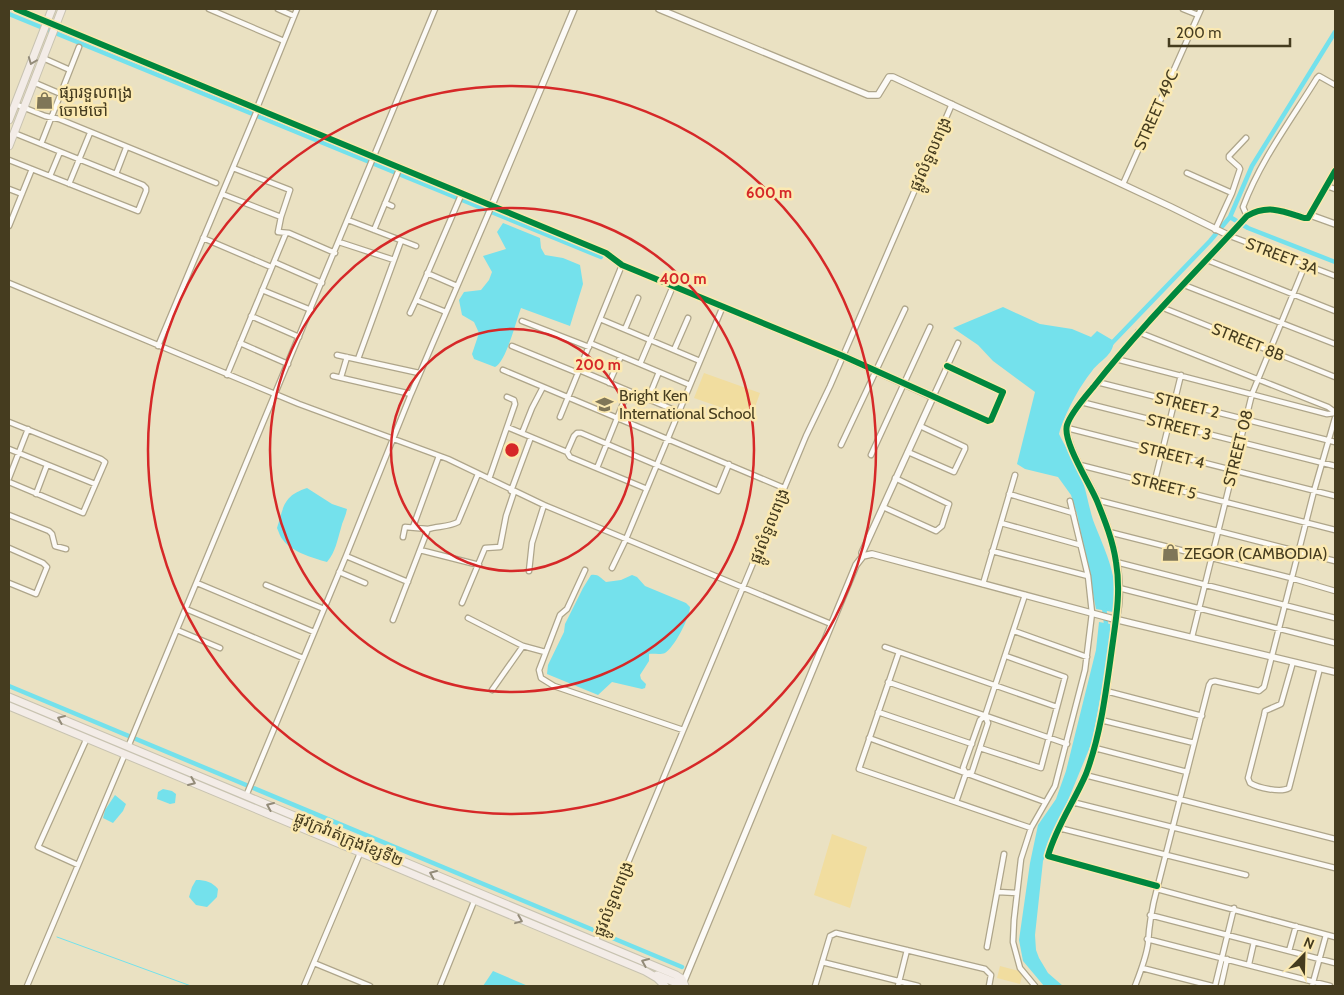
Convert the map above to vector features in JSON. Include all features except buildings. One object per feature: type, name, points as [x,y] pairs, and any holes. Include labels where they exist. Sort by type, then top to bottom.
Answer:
[{"type":"main road","points":[[9,120],[52,9]]},
{"type":"main road","points":[[9,146],[62,9]]},
{"type":"main road","name":"ផ្លូវក្រវ៉ាត់ក្រុងខ្សែទី២","points":[[9,697],[129,744],[247,794],[474,901],[645,971],[657,978],[665,986]]},
{"type":"main road","name":"ផ្លូវក្រវ៉ាត់ក្រុងខ្សែទី២","points":[[9,706],[87,738],[129,744],[243,804],[597,939],[676,976],[682,984]]},
{"type":"main road","points":[[243,804],[247,794]]},
{"type":"main road","points":[[645,971],[682,984]]},
{"type":"street","points":[[16,9],[54,30],[399,169],[490,209],[606,253],[622,265],[843,356],[990,421],[1004,394],[1002,390],[947,366]]},
{"type":"street","points":[[209,9],[219,11],[284,41]]},
{"type":"street","points":[[278,9],[294,16]]},
{"type":"street","points":[[158,346],[257,111],[297,9]]},
{"type":"street","points":[[27,986],[197,583],[435,9]]},
{"type":"street","points":[[247,794],[346,556],[410,394],[574,9]]},
{"type":"street","points":[[659,9],[868,95],[878,95],[890,76],[892,76],[1230,236]]},
{"type":"street","points":[[1183,9],[1198,15]]},
{"type":"street","name":"STREET 49C","points":[[1122,184],[1201,9]]},
{"type":"street","points":[[41,144],[79,47]]},
{"type":"street","points":[[43,58],[70,70]]},
{"type":"street","points":[[1242,221],[1243,207],[1253,183],[1317,78],[1319,76],[1322,77],[1335,85]]},
{"type":"street","points":[[33,82],[61,94]]},
{"type":"street","points":[[15,104],[216,183]]},
{"type":"street","name":"ផ្លូវលំទួលពង្រ","points":[[592,950],[784,488],[952,104]]},
{"type":"street","points":[[9,160],[138,211],[146,188],[143,185],[14,133]]},
{"type":"street","points":[[69,184],[90,133]]},
{"type":"street","points":[[1217,231],[1240,169],[1229,156],[1246,138]]},
{"type":"street","points":[[116,174],[126,148]]},
{"type":"street","points":[[50,176],[60,152]]},
{"type":"street","points":[[9,226],[10,219],[32,168]]},
{"type":"street","points":[[233,168],[290,190],[278,232],[286,233],[335,252]]},
{"type":"street","points":[[374,230],[399,169]]},
{"type":"street","points":[[1335,171],[1308,218],[1272,209],[1264,209],[1254,212],[1242,221],[1138,332],[1081,402],[1068,422],[1067,428],[1071,447],[1096,500],[1108,532],[1116,562],[1119,588],[1118,609],[1113,619],[1106,691],[1095,748],[1085,775],[1048,854],[1049,858],[1335,937]]},
{"type":"street","points":[[1187,173],[1232,193]]},
{"type":"street","points":[[1327,186],[1335,189]]},
{"type":"street","points":[[9,189],[22,194]]},
{"type":"street","points":[[222,194],[281,217]]},
{"type":"street","points":[[410,313],[460,196]]},
{"type":"street","points":[[385,203],[392,206]]},
{"type":"street","points":[[1310,214],[1335,224]]},
{"type":"street","points":[[348,220],[416,246]]},
{"type":"street","points":[[227,375],[286,233]]},
{"type":"street","name":"STREET 3A","points":[[1230,236],[1335,276]]},
{"type":"street","points":[[203,238],[271,267]]},
{"type":"street","points":[[358,359],[401,241]]},
{"type":"street","points":[[339,242],[394,260]]},
{"type":"street","points":[[1207,260],[1335,311]]},
{"type":"street","points":[[274,262],[322,283]]},
{"type":"street","points":[[560,417],[622,265]]},
{"type":"street","name":"STREET 08","points":[[1192,637],[1252,394],[1305,265]]},
{"type":"street","points":[[427,273],[457,286]]},
{"type":"street","points":[[9,284],[227,375],[439,456],[544,505],[832,624]]},
{"type":"street","points":[[1184,285],[1335,344]]},
{"type":"street","points":[[640,364],[672,286]]},
{"type":"street","points":[[262,290],[310,310]]},
{"type":"street","points":[[624,329],[638,298]]},
{"type":"street","points":[[416,300],[446,312]]},
{"type":"street","points":[[612,568],[626,539],[723,306]]},
{"type":"street","name":"STREET 8B","points":[[1161,307],[1335,377]]},
{"type":"street","points":[[841,445],[905,309]]},
{"type":"street","points":[[251,316],[299,337]]},
{"type":"street","points":[[674,350],[688,318]]},
{"type":"street","points":[[600,319],[700,361]]},
{"type":"street","points":[[522,321],[621,356],[690,385]]},
{"type":"street","points":[[871,456],[930,327]]},
{"type":"street","points":[[1138,332],[1328,407],[1335,413]]},
{"type":"street","points":[[240,343],[288,364]]},
{"type":"street","points":[[682,984],[856,565],[862,556],[862,552],[895,478],[958,343]]},
{"type":"street","points":[[512,346],[679,412]]},
{"type":"street","points":[[337,355],[419,374]]},
{"type":"street","points":[[609,383],[621,356]]},
{"type":"street","points":[[342,378],[347,357]]},
{"type":"street","points":[[1116,359],[1327,414],[1335,413]]},
{"type":"street","points":[[503,370],[784,488]]},
{"type":"street","points":[[648,399],[659,372]]},
{"type":"street","points":[[1154,484],[1181,375]]},
{"type":"street","points":[[333,376],[410,394]]},
{"type":"street","name":"STREET 2","points":[[1097,382],[1335,442]]},
{"type":"street","points":[[522,433],[543,387]]},
{"type":"street","points":[[597,468],[628,391]]},
{"type":"street","points":[[489,480],[515,404],[514,400],[507,397]]},
{"type":"street","name":"STREET 3","points":[[1081,402],[1335,466]]},
{"type":"street","points":[[1135,986],[1142,968],[1150,915],[1209,686],[1211,682],[1215,681],[1261,690],[1264,686],[1298,551],[1335,418]]},
{"type":"street","points":[[9,422],[105,462],[83,513],[9,482]]},
{"type":"street","points":[[507,426],[567,452],[570,457],[647,489]]},
{"type":"street","points":[[908,452],[954,472],[965,449],[965,446],[920,426]]},
{"type":"street","name":"STREET 4","points":[[1067,428],[1335,496]]},
{"type":"street","points":[[9,478],[28,429]]},
{"type":"street","points":[[567,452],[577,433],[718,491],[729,464]]},
{"type":"street","points":[[462,604],[485,548],[500,547],[512,491],[531,437]]},
{"type":"street","points":[[9,448],[95,484]]},
{"type":"street","points":[[413,527],[439,456]]},
{"type":"street","points":[[36,494],[47,465]]},
{"type":"street","name":"STREET 5","points":[[1080,465],[1335,530]]},
{"type":"street","points":[[402,537],[404,527],[428,529],[438,526],[451,526],[458,522],[478,474]]},
{"type":"street","points":[[983,584],[1015,475]]},
{"type":"street","points":[[883,507],[936,531],[942,526],[949,504],[895,478]]},
{"type":"street","points":[[1009,494],[1074,513]]},
{"type":"street","points":[[1096,500],[1335,561]]},
{"type":"street","points":[[1035,986],[1020,968],[1013,942],[1021,860],[1031,828],[1054,786],[1067,744],[1088,657],[1095,614],[1070,501]]},
{"type":"street","points":[[529,572],[532,543],[544,505]]},
{"type":"street","points":[[9,515],[49,532],[52,534],[55,546],[66,549]]},
{"type":"street","points":[[1001,523],[1080,545]]},
{"type":"street","points":[[393,620],[428,529]]},
{"type":"street","points":[[1108,532],[1291,578],[1335,591]]},
{"type":"street","points":[[9,548],[43,563],[47,567],[36,594],[9,583]]},
{"type":"street","points":[[420,550],[479,565]]},
{"type":"street","points":[[992,551],[1088,576]]},
{"type":"street","points":[[862,556],[872,554],[1113,619],[1335,672]]},
{"type":"street","points":[[346,556],[408,582]]},
{"type":"street","points":[[1116,562],[1335,618]]},
{"type":"street","points":[[585,570],[567,609],[560,615],[539,670],[541,678],[554,686],[684,730]]},
{"type":"street","points":[[339,572],[365,583]]},
{"type":"street","points":[[197,583],[314,632]]},
{"type":"street","points":[[266,585],[324,609]]},
{"type":"street","points":[[1119,588],[1335,643]]},
{"type":"street","points":[[956,802],[966,773],[963,768],[980,720],[985,716],[996,686],[1025,595]]},
{"type":"street","points":[[186,609],[304,658]]},
{"type":"street","points":[[468,618],[523,646],[545,652]]},
{"type":"street","points":[[177,630],[220,648]]},
{"type":"street","points":[[1014,631],[1088,657]]},
{"type":"street","points":[[492,690],[523,646]]},
{"type":"street","points":[[885,647],[1057,707]]},
{"type":"street","points":[[899,652],[859,769],[1031,828]]},
{"type":"street","points":[[980,748],[1040,768],[1049,738],[1065,677],[1006,656]]},
{"type":"street","points":[[1293,662],[1281,704],[1265,711],[1248,778],[1250,783],[1256,786],[1285,791],[1289,788],[1320,668]]},
{"type":"street","points":[[888,682],[1067,744]]},
{"type":"street","points":[[1106,691],[1202,716]]},
{"type":"street","points":[[878,712],[972,744]]},
{"type":"street","points":[[966,773],[972,772],[980,748],[988,723],[985,716]]},
{"type":"street","points":[[1101,720],[1194,743]]},
{"type":"street","points":[[78,865],[38,847],[87,738]]},
{"type":"street","points":[[869,738],[1045,802]]},
{"type":"street","points":[[1095,748],[1187,772]]},
{"type":"street","points":[[1085,775],[1335,839]]},
{"type":"street","points":[[1072,802],[1335,868]]},
{"type":"street","points":[[1059,828],[1246,875]]},
{"type":"street","points":[[304,986],[362,849]]},
{"type":"street","points":[[987,947],[1004,854]]},
{"type":"street","points":[[998,892],[1018,893]]},
{"type":"street","points":[[440,986],[478,893]]},
{"type":"street","points":[[1221,986],[1227,935],[1234,908]]},
{"type":"street","points":[[1150,915],[1335,963]]},
{"type":"street","points":[[1289,951],[1296,926]]},
{"type":"street","points":[[815,986],[832,933],[986,969],[991,975],[989,986]]},
{"type":"street","points":[[1313,984],[1326,935]]},
{"type":"street","points":[[1147,939],[1249,964],[1313,984],[1330,986]]},
{"type":"street","points":[[1249,964],[1254,942]]},
{"type":"street","points":[[898,984],[907,950]]},
{"type":"street","points":[[1142,968],[1214,986],[1224,958]]},
{"type":"street","points":[[822,962],[898,984],[918,986]]},
{"type":"street","points":[[314,964],[370,986]]},
{"type":"shaded area","points":[[704,373],[760,393],[751,418],[694,398]]},
{"type":"shaded area","points":[[832,834],[867,847],[850,908],[814,895]]},
{"type":"shaded area","points":[[1000,966],[1023,972],[1020,984],[997,978]]},
{"type":"water","points":[[503,223],[540,238],[541,248],[545,255],[563,258],[580,265],[583,284],[570,326],[521,308],[507,350],[499,364],[495,367],[474,359],[472,354],[479,333],[474,322],[462,315],[459,300],[464,292],[481,290],[489,280],[492,272],[483,256],[506,249],[497,232]]},
{"type":"water","points":[[1003,307],[1040,324],[1072,329],[1091,337],[1097,331],[1114,341],[1109,354],[1095,367],[1077,393],[1064,418],[1059,434],[1075,462],[1093,520],[1110,565],[1115,588],[1113,612],[1096,609],[1077,514],[1071,495],[1058,477],[1025,469],[1017,464],[1035,392],[993,361],[978,345],[953,328]]},
{"type":"water","points":[[307,488],[332,504],[347,509],[336,546],[327,562],[315,559],[292,548],[282,539],[277,528],[283,508],[289,498]]},
{"type":"water","points":[[591,575],[598,576],[606,582],[621,580],[632,575],[637,577],[645,586],[686,603],[690,607],[681,632],[669,650],[663,654],[649,654],[649,661],[640,675],[646,684],[645,688],[642,689],[612,682],[598,695],[547,674],[548,665],[564,632],[565,624]]},
{"type":"water","points":[[1099,622],[1110,624],[1110,646],[1092,742],[1043,861],[1035,935],[1036,950],[1048,973],[1063,986],[1044,986],[1023,961],[1019,940],[1030,863],[1038,825],[1056,799],[1066,771],[1096,650]]},
{"type":"water","points":[[163,789],[176,794],[175,803],[170,804],[157,799],[158,792]]},
{"type":"water","points":[[115,795],[126,804],[113,823],[103,818],[105,810]]},
{"type":"water","points":[[196,880],[208,882],[218,889],[217,897],[207,907],[196,905],[189,897]]},
{"type":"water","points":[[493,971],[528,986],[483,986]]},
{"type":"waterway","points":[[9,14],[601,257]]},
{"type":"waterway","points":[[1110,345],[1210,241],[1230,217],[1252,166],[1335,32]]},
{"type":"waterway","points":[[1230,217],[1248,228],[1335,262]]},
{"type":"waterway","points":[[1104,607],[1105,629]]},
{"type":"waterway","points":[[9,686],[682,967]]},
{"type":"waterway","points":[[57,937],[191,986]]},
{"type":"cycle path","points":[[16,9],[606,253],[622,265],[843,356],[988,421],[991,420],[1003,392],[947,366]]},
{"type":"cycle path","points":[[1157,886],[1048,856],[1060,825],[1086,774],[1096,743],[1108,680],[1118,595],[1116,562],[1111,539],[1097,501],[1072,452],[1067,425],[1080,404],[1131,341],[1247,216],[1261,210],[1275,210],[1308,218],[1335,171]]},
{"type":"place","name":"ផ្សារទួលពង្រ ចោមចៅ","points":[[45,101]]},
{"type":"place","name":"Bright Ken International School","points":[[605,404]]},
{"type":"place","name":"ZEGOR (CAMBODIA)","points":[[1170,553]]}]
